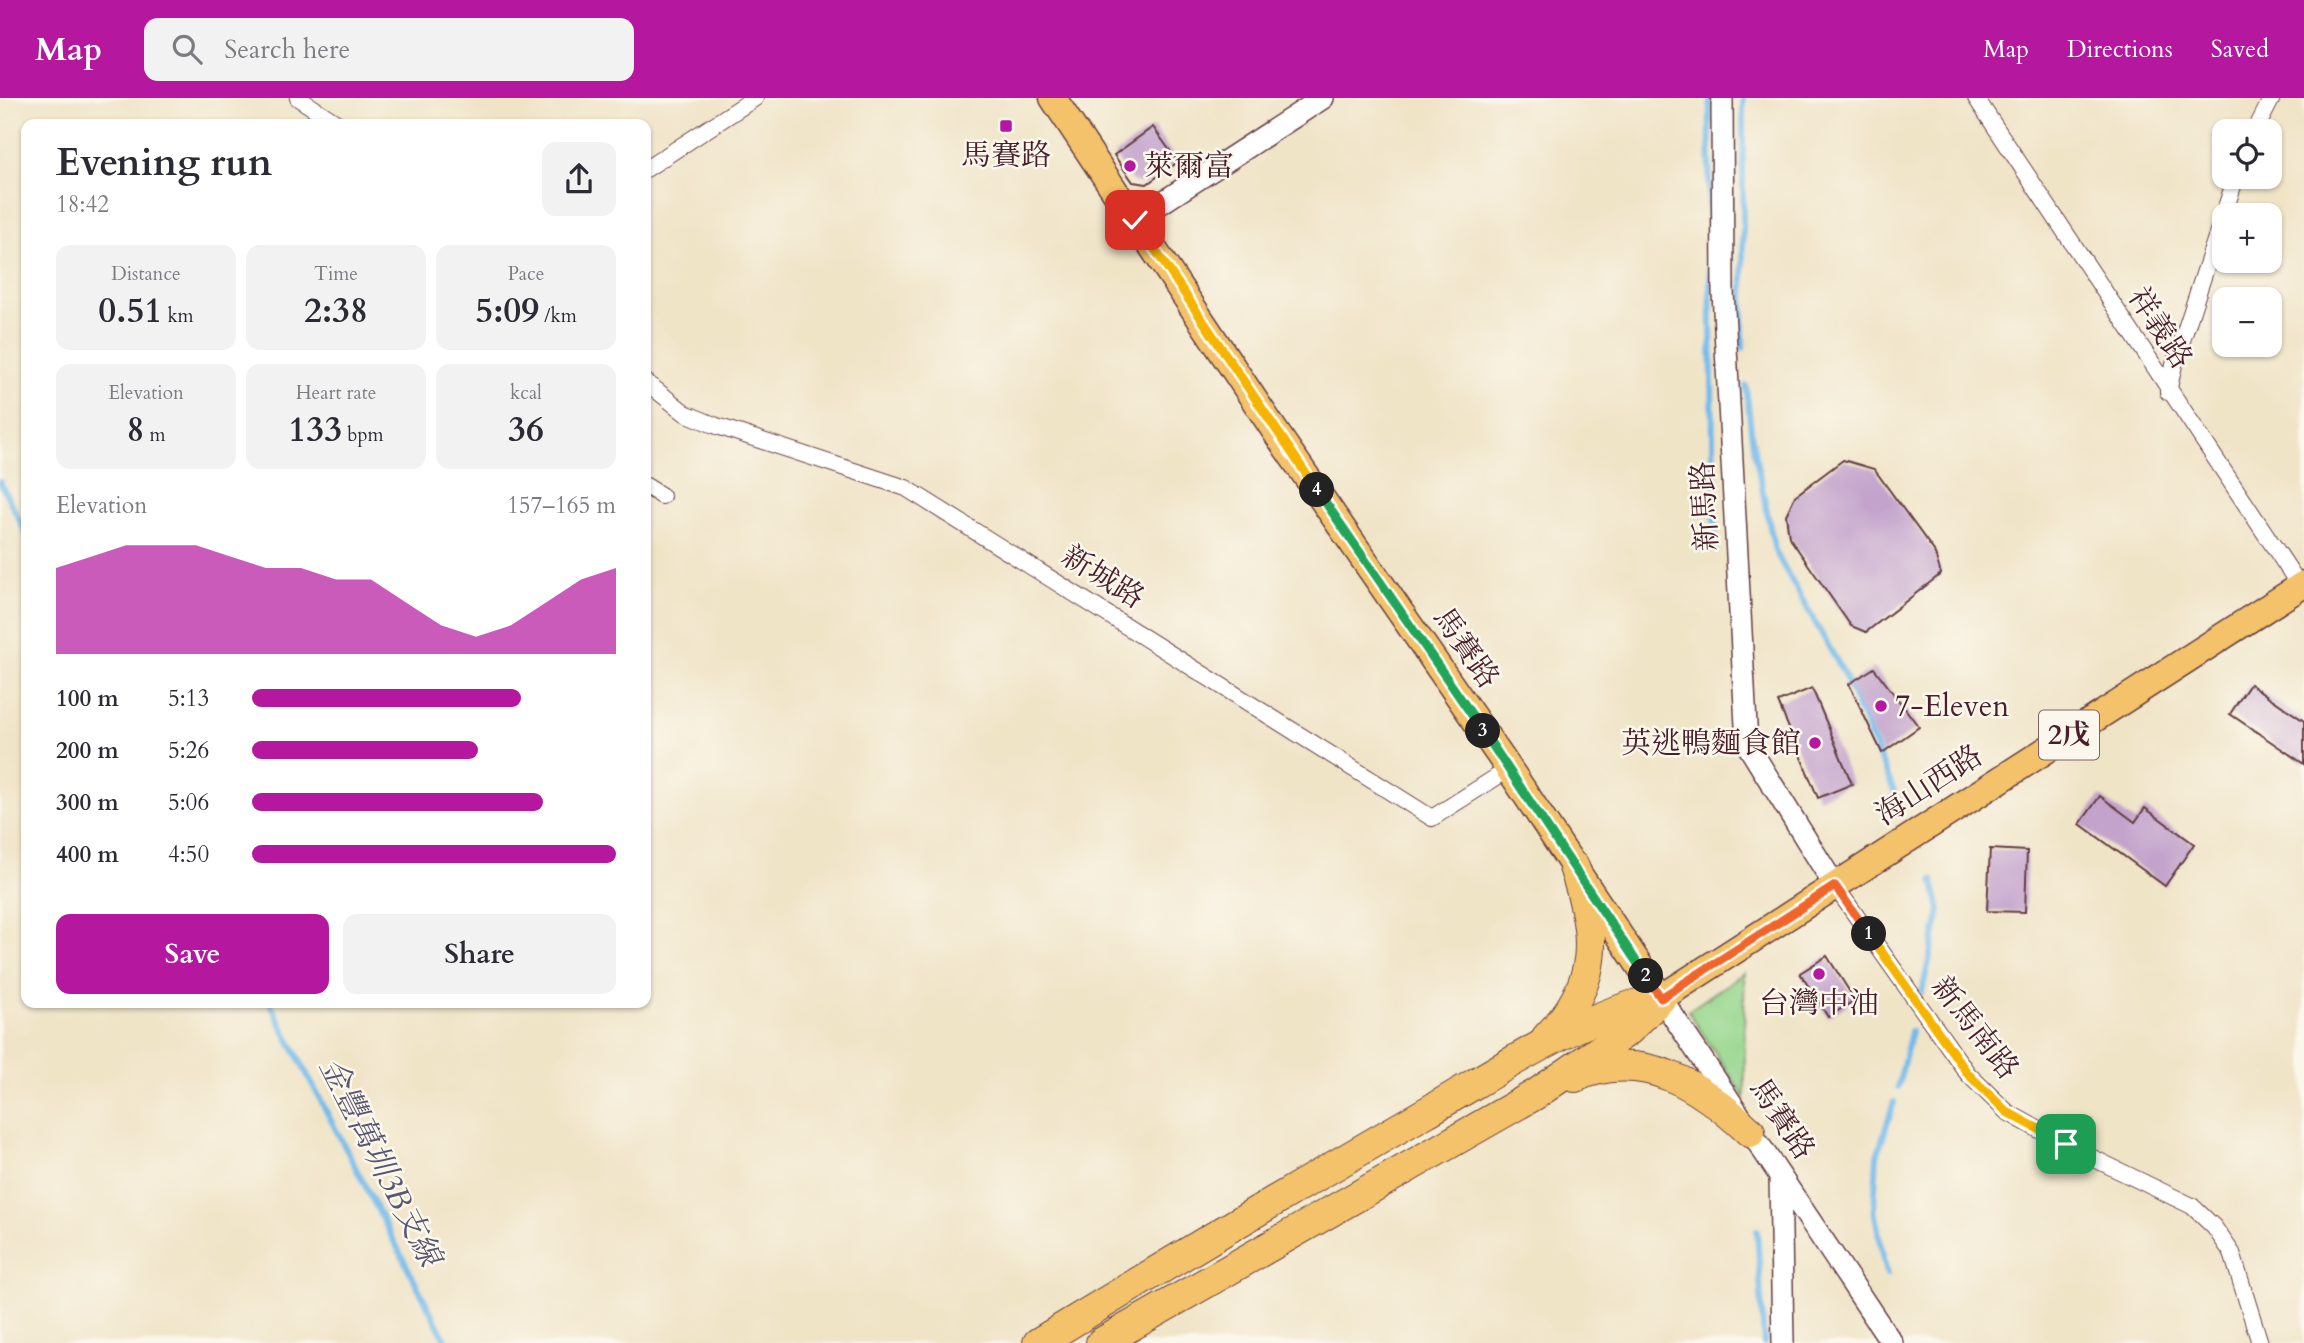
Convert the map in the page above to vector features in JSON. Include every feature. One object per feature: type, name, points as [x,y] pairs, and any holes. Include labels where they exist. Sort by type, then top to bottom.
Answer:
[{"type":"highway","points":[[1533,1051],[1563,1021],[1584,985],[1591,930],[1587,903],[1574,867]]},
{"type":"highway","points":[[1038,1343],[1287,1193],[1533,1051],[1593,1019],[1632,1004],[1661,998]]},
{"type":"highway","points":[[1101,1343],[1536,1094],[1629,1030],[1661,998]]},
{"type":"highway","points":[[1536,1094],[1581,1074],[1629,1065],[1651,1069],[1697,1088],[1720,1104],[1750,1132]]},
{"type":"main road","name":"馬賽路","points":[[1053,98],[1277,433],[1509,769],[1661,998]]},
{"type":"main road","name":"海山西路","points":[[1661,998],[2302,585]]},
{"type":"street","points":[[298,98],[330,119]]},
{"type":"street","points":[[651,166],[755,98]]},
{"type":"street","points":[[1135,220],[1323,98]]},
{"type":"street","name":"新馬路","points":[[1721,98],[1723,291],[1747,744],[1835,886]]},
{"type":"street","name":"祥義路","points":[[1976,98],[2168,391],[2302,585]]},
{"type":"street","points":[[2261,119],[2272,98]]},
{"type":"street","points":[[2168,391],[2174,365],[2232,189]]},
{"type":"street","name":"新城路","points":[[651,386],[685,413],[714,425],[906,488],[1432,818],[1509,769]]},
{"type":"street","points":[[651,489],[662,496]]},
{"type":"street","name":"新馬南路","points":[[1835,886],[1968,1074],[1991,1098],[2007,1112],[2066,1144],[2192,1206],[2214,1227],[2232,1254],[2260,1343]]},
{"type":"street","name":"馬賽路","points":[[1661,998],[1892,1343]]},
{"type":"street","points":[[1780,1176],[1783,1343]]},
{"type":"green space","points":[[1744,973],[1745,1098],[1688,1011]]},
{"type":"building","points":[[1153,127],[1178,162],[1147,184],[1133,182],[1114,155]]},
{"type":"building","points":[[1843,460],[1874,469],[1934,551],[1941,574],[1866,632],[1851,626],[1789,537],[1786,515],[1795,496]]},
{"type":"building","name":"7-Eleven","points":[[1874,668],[1919,727],[1882,753],[1849,684]]},
{"type":"building","points":[[2250,684],[2304,721],[2304,764],[2230,714]]},
{"type":"building","name":"英逃鴨麵食館","points":[[1812,688],[1852,784],[1818,798],[1778,702]]},
{"type":"building","points":[[2100,796],[2135,822],[2145,808],[2194,844],[2165,886],[2080,824]]},
{"type":"building","points":[[1990,849],[2027,851],[2025,912],[1987,911]]},
{"type":"building","points":[[1827,956],[1855,1000],[1828,1017],[1800,973]]},
{"type":"waterway","points":[[1710,98],[1709,220],[1715,548]]},
{"type":"waterway","points":[[1743,98],[1743,348]]},
{"type":"waterway","points":[[1746,386],[1752,439],[1775,551],[1843,672],[1897,798]]},
{"type":"waterway","name":"金豐萬圳3B支線","points":[[0,482],[21,523]]},
{"type":"waterway","points":[[1922,992],[1940,910],[1933,880]]},
{"type":"waterway","name":"金豐萬圳3B支線","points":[[273,1008],[447,1343]]},
{"type":"waterway","points":[[1898,1087],[1911,1031]]},
{"type":"waterway","points":[[1887,1274],[1874,1210],[1877,1156],[1894,1102]]},
{"type":"waterway","points":[[1757,1230],[1764,1343]]},
{"type":"place","name":"馬賽路","points":[[1006,126]]},
{"type":"place","name":"萊爾富","points":[[1130,166]]},
{"type":"place","name":"7-Eleven","points":[[1881,706]]},
{"type":"place","name":"英逃鴨麵食館","points":[[1815,743]]},
{"type":"place","name":"台灣中油","points":[[1819,974]]},
{"type":"route","points":[[1135,220],[1277,433],[1509,769],[1661,998],[1835,886],[1968,1074],[2007,1112],[2066,1144]]}]
